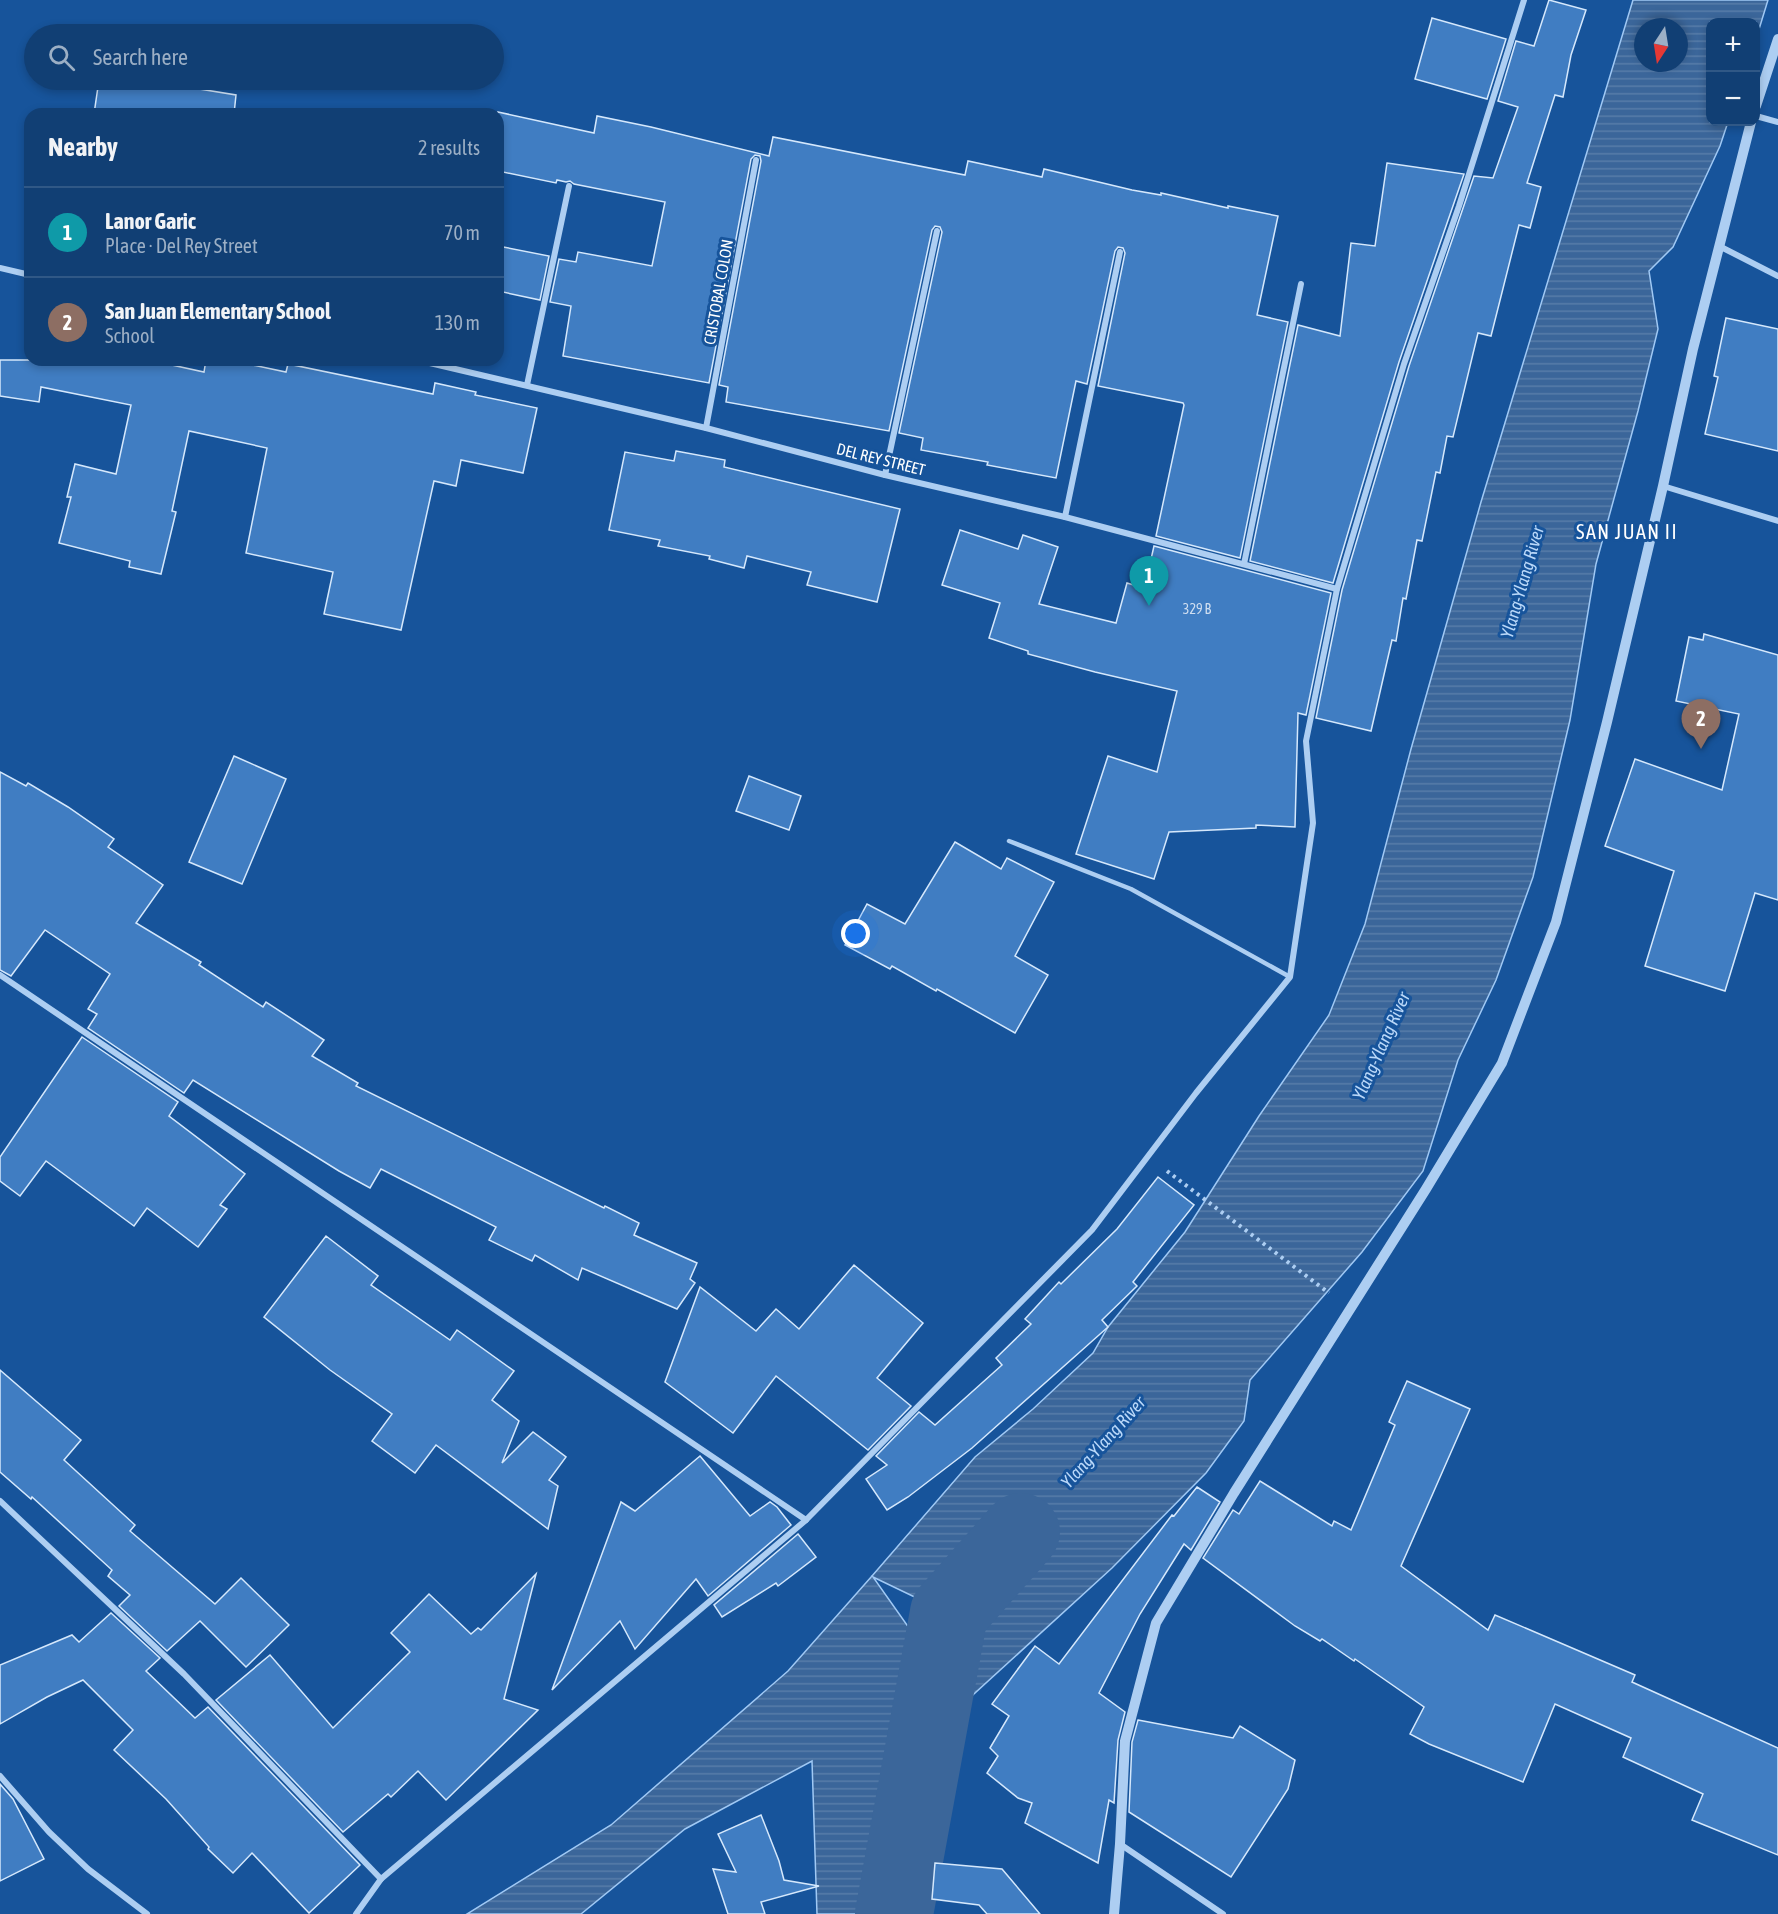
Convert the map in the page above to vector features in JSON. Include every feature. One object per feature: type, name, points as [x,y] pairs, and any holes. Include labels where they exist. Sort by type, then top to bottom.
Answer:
[{"type":"street","points":[[356,1914],[381,1879],[806,1520],[1092,1230],[1196,1092],[1290,977],[1313,823],[1306,741],[1337,589],[1404,364],[1459,206],[1524,0]]},
{"type":"street","points":[[1760,91],[1778,39]]},
{"type":"street","points":[[1760,117],[1778,122]]},
{"type":"street","points":[[1114,1914],[1125,1741],[1156,1623],[1234,1493],[1426,1189],[1502,1063],[1556,922],[1607,722],[1693,349],[1750,126]]},
{"type":"street","name":"CRISTOBAL COLON","points":[[706,428],[756,160]]},
{"type":"street","points":[[527,385],[569,186]]},
{"type":"street","points":[[885,475],[937,231]]},
{"type":"street","points":[[1719,246],[1778,276]]},
{"type":"street","points":[[1065,516],[1120,252]]},
{"type":"street","points":[[0,268],[24,274]]},
{"type":"street","points":[[1244,564],[1301,284]]},
{"type":"street","name":"DEL REY STREET","points":[[443,366],[706,428],[885,475],[1065,516],[1337,589]]},
{"type":"street","points":[[1663,486],[1778,521]]},
{"type":"street","points":[[0,975],[806,1520]]},
{"type":"street","points":[[0,1501],[184,1674],[381,1879]]},
{"type":"street","points":[[0,1776],[57,1839],[88,1869],[147,1914]]},
{"type":"street","points":[[1120,1844],[1223,1914]]},
{"type":"lane","points":[[1010,841],[1131,889],[1290,977]]},
{"type":"path","points":[[1148,1156],[1331,1294]]},
{"type":"water","points":[[1633,0],[1768,0],[1760,26],[1760,18],[1706,18],[1706,126],[1727,126],[1720,146],[1673,247],[1649,271],[1658,329],[1596,564],[1570,720],[1533,877],[1496,980],[1458,1060],[1423,1171],[1362,1252],[1250,1380],[1244,1421],[1206,1473],[1112,1568],[963,1704],[939,1799],[922,1914],[817,1914],[812,1761],[685,1829],[581,1914],[467,1914],[611,1825],[788,1671],[975,1457],[1033,1409],[1093,1353],[1108,1327],[1185,1232],[1259,1116],[1329,1015],[1365,924],[1411,749],[1481,502]],"holes":[[[873,1577],[948,1613],[962,1703]]]},
{"type":"building","points":[[1549,0],[1586,10],[1571,55],[1563,97],[1555,95],[1527,183],[1541,187],[1530,228],[1519,225],[1491,336],[1478,333],[1453,437],[1447,436],[1440,473],[1436,472],[1422,541],[1417,540],[1406,599],[1403,598],[1396,641],[1392,640],[1371,731],[1316,718],[1342,590],[1409,366],[1474,176],[1493,178],[1518,107],[1498,101],[1516,41],[1534,46]]},
{"type":"building","points":[[1432,18],[1506,39],[1487,99],[1415,79]]},
{"type":"building","points":[[98,90],[205,90],[236,95],[235,108],[95,108]]},
{"type":"building","points":[[504,113],[594,133],[597,116],[769,156],[773,137],[965,175],[968,161],[1042,177],[1044,169],[1132,190],[1161,195],[1161,193],[1278,216],[1257,315],[1288,322],[1240,558],[1156,536],[1183,403],[1098,386],[1125,253],[1123,248],[1118,247],[1115,251],[1087,384],[1076,381],[1056,478],[987,465],[988,462],[921,450],[923,438],[899,433],[942,232],[940,227],[935,226],[932,230],[889,431],[726,402],[728,387],[719,385],[761,161],[760,156],[755,155],[751,159],[709,383],[563,356],[571,306],[550,302],[559,259],[576,262],[578,252],[652,266],[665,202],[574,184],[570,181],[557,180],[556,183],[504,172]]},
{"type":"building","points":[[1387,163],[1464,174],[1399,362],[1333,583],[1250,561],[1298,325],[1340,336],[1351,243],[1375,246]]},
{"type":"building","points":[[504,247],[549,256],[540,300],[504,292]]},
{"type":"building","points":[[1726,318],[1778,329],[1778,451],[1705,434],[1718,377],[1714,376]]},
{"type":"building","points":[[0,360],[24,360],[24,366],[176,366],[204,372],[205,366],[258,366],[286,372],[288,366],[298,366],[433,394],[435,383],[476,392],[475,395],[537,408],[523,473],[461,460],[456,486],[434,481],[401,630],[324,614],[333,572],[246,553],[267,448],[189,431],[172,511],[176,512],[161,574],[129,567],[130,561],[59,543],[71,497],[67,497],[75,464],[116,474],[131,405],[41,387],[39,402],[0,396]]},
{"type":"building","points":[[676,451],[725,460],[724,467],[900,509],[877,602],[807,585],[811,572],[747,556],[744,568],[709,559],[710,556],[658,546],[660,540],[609,530],[625,452],[674,461]]},
{"type":"building","points":[[960,530],[1018,549],[1023,535],[1058,547],[1039,604],[1116,623],[1127,583],[1137,586],[1140,576],[1145,578],[1154,546],[1331,593],[1306,715],[1298,713],[1295,827],[1256,825],[1256,828],[1169,832],[1154,879],[1076,854],[1108,756],[1157,772],[1177,691],[1028,654],[1028,651],[989,638],[1000,603],[942,585]]},
{"type":"building","points":[[1704,634],[1778,655],[1778,900],[1755,893],[1725,991],[1645,966],[1674,871],[1605,846],[1635,759],[1722,790],[1739,714],[1676,701],[1689,637],[1703,640]]},
{"type":"building","points":[[234,756],[286,779],[242,884],[189,862]]},
{"type":"building","points":[[0,772],[26,786],[28,783],[114,839],[108,847],[163,885],[136,923],[201,962],[199,965],[263,1007],[266,1002],[324,1040],[312,1056],[358,1083],[356,1086],[639,1223],[634,1235],[697,1263],[690,1279],[695,1283],[677,1309],[582,1268],[578,1280],[535,1255],[532,1261],[489,1240],[496,1227],[381,1169],[370,1188],[193,1080],[184,1093],[88,1028],[97,1014],[88,1009],[110,974],[45,930],[11,976],[0,970]]},
{"type":"building","points":[[749,776],[801,796],[789,830],[736,811]]},
{"type":"building","points":[[955,842],[1001,869],[1007,858],[1054,882],[1015,956],[1048,975],[1015,1033],[937,989],[936,991],[892,966],[890,969],[845,945],[867,904],[905,924]]},
{"type":"building","points":[[82,1037],[178,1102],[169,1116],[245,1174],[220,1205],[227,1209],[198,1247],[147,1208],[134,1226],[46,1161],[20,1196],[0,1181],[0,1157]]},
{"type":"building","points":[[1158,1177],[1194,1205],[1133,1282],[1137,1286],[1102,1320],[1108,1327],[972,1448],[908,1497],[887,1510],[866,1479],[887,1465],[876,1456],[919,1412],[935,1425],[1002,1365],[996,1358],[1031,1324],[1025,1319],[1059,1282],[1061,1284],[1117,1229]]},
{"type":"building","points":[[326,1236],[378,1276],[371,1285],[450,1340],[457,1330],[514,1371],[492,1400],[519,1421],[502,1463],[533,1432],[566,1457],[549,1480],[558,1486],[548,1529],[436,1445],[415,1473],[372,1441],[392,1414],[330,1370],[264,1317]]},
{"type":"building","points":[[854,1265],[923,1323],[877,1378],[911,1406],[868,1450],[776,1376],[733,1433],[665,1382],[700,1287],[756,1331],[776,1309],[799,1329]]},
{"type":"building","points":[[0,1370],[81,1440],[64,1460],[135,1525],[130,1531],[215,1604],[241,1578],[289,1625],[246,1667],[200,1621],[167,1651],[119,1606],[130,1595],[108,1576],[112,1570],[32,1497],[31,1499],[0,1472]]},
{"type":"building","points":[[1407,1381],[1470,1409],[1401,1566],[1488,1630],[1495,1615],[1635,1675],[1632,1682],[1778,1748],[1778,1855],[1692,1820],[1703,1794],[1623,1757],[1631,1738],[1555,1704],[1523,1782],[1429,1744],[1410,1734],[1424,1707],[1355,1659],[1354,1661],[1322,1639],[1320,1641],[1295,1626],[1203,1558],[1233,1510],[1239,1514],[1260,1481],[1332,1526],[1334,1521],[1351,1530],[1395,1425],[1389,1422]]},
{"type":"building","points":[[700,1456],[750,1516],[770,1502],[791,1525],[708,1596],[696,1579],[635,1649],[620,1621],[552,1690],[621,1502],[635,1511]]},
{"type":"building","points":[[1197,1487],[1220,1502],[1191,1550],[1184,1544],[1140,1614],[1099,1693],[1125,1712],[1118,1740],[1114,1803],[1109,1800],[1098,1863],[1025,1823],[1032,1803],[1018,1798],[987,1773],[998,1756],[990,1748],[1009,1716],[992,1704],[1035,1646],[1059,1664],[1172,1515],[1174,1516]]},
{"type":"building","points":[[798,1534],[816,1557],[778,1586],[776,1583],[722,1617],[714,1605]]},
{"type":"building","points":[[536,1574],[504,1699],[538,1710],[446,1800],[418,1771],[391,1797],[388,1794],[343,1832],[216,1700],[270,1655],[333,1728],[410,1652],[391,1633],[429,1594],[471,1634],[478,1628],[481,1630]]},
{"type":"building","points":[[111,1613],[160,1658],[146,1671],[195,1718],[208,1707],[360,1865],[309,1913],[252,1853],[233,1873],[208,1849],[209,1847],[166,1799],[114,1750],[133,1730],[83,1680],[47,1697],[0,1724],[0,1665],[72,1635],[79,1642]]},
{"type":"building","points":[[1138,1720],[1233,1738],[1240,1726],[1295,1760],[1288,1789],[1231,1877],[1129,1812],[1132,1742]]},
{"type":"building","points":[[0,1784],[13,1799],[44,1859],[0,1881]]},
{"type":"building","points":[[761,1815],[784,1880],[819,1886],[761,1902],[765,1914],[728,1914],[713,1869],[736,1872],[718,1834]]},
{"type":"building","points":[[935,1863],[1002,1869],[1040,1914],[987,1914],[979,1905],[932,1899]]},
{"type":"waterway","name":"Ylang-Ylang River","points":[[894,1914],[949,1613],[1021,1532]]},
{"type":"place","name":"Lanor Garic","points":[[1149,606]]},
{"type":"place","name":"San Juan Elementary School","points":[[1701,749]]},
{"type":"district","name":"SAN JUAN II","points":[[1627,531]]}]
